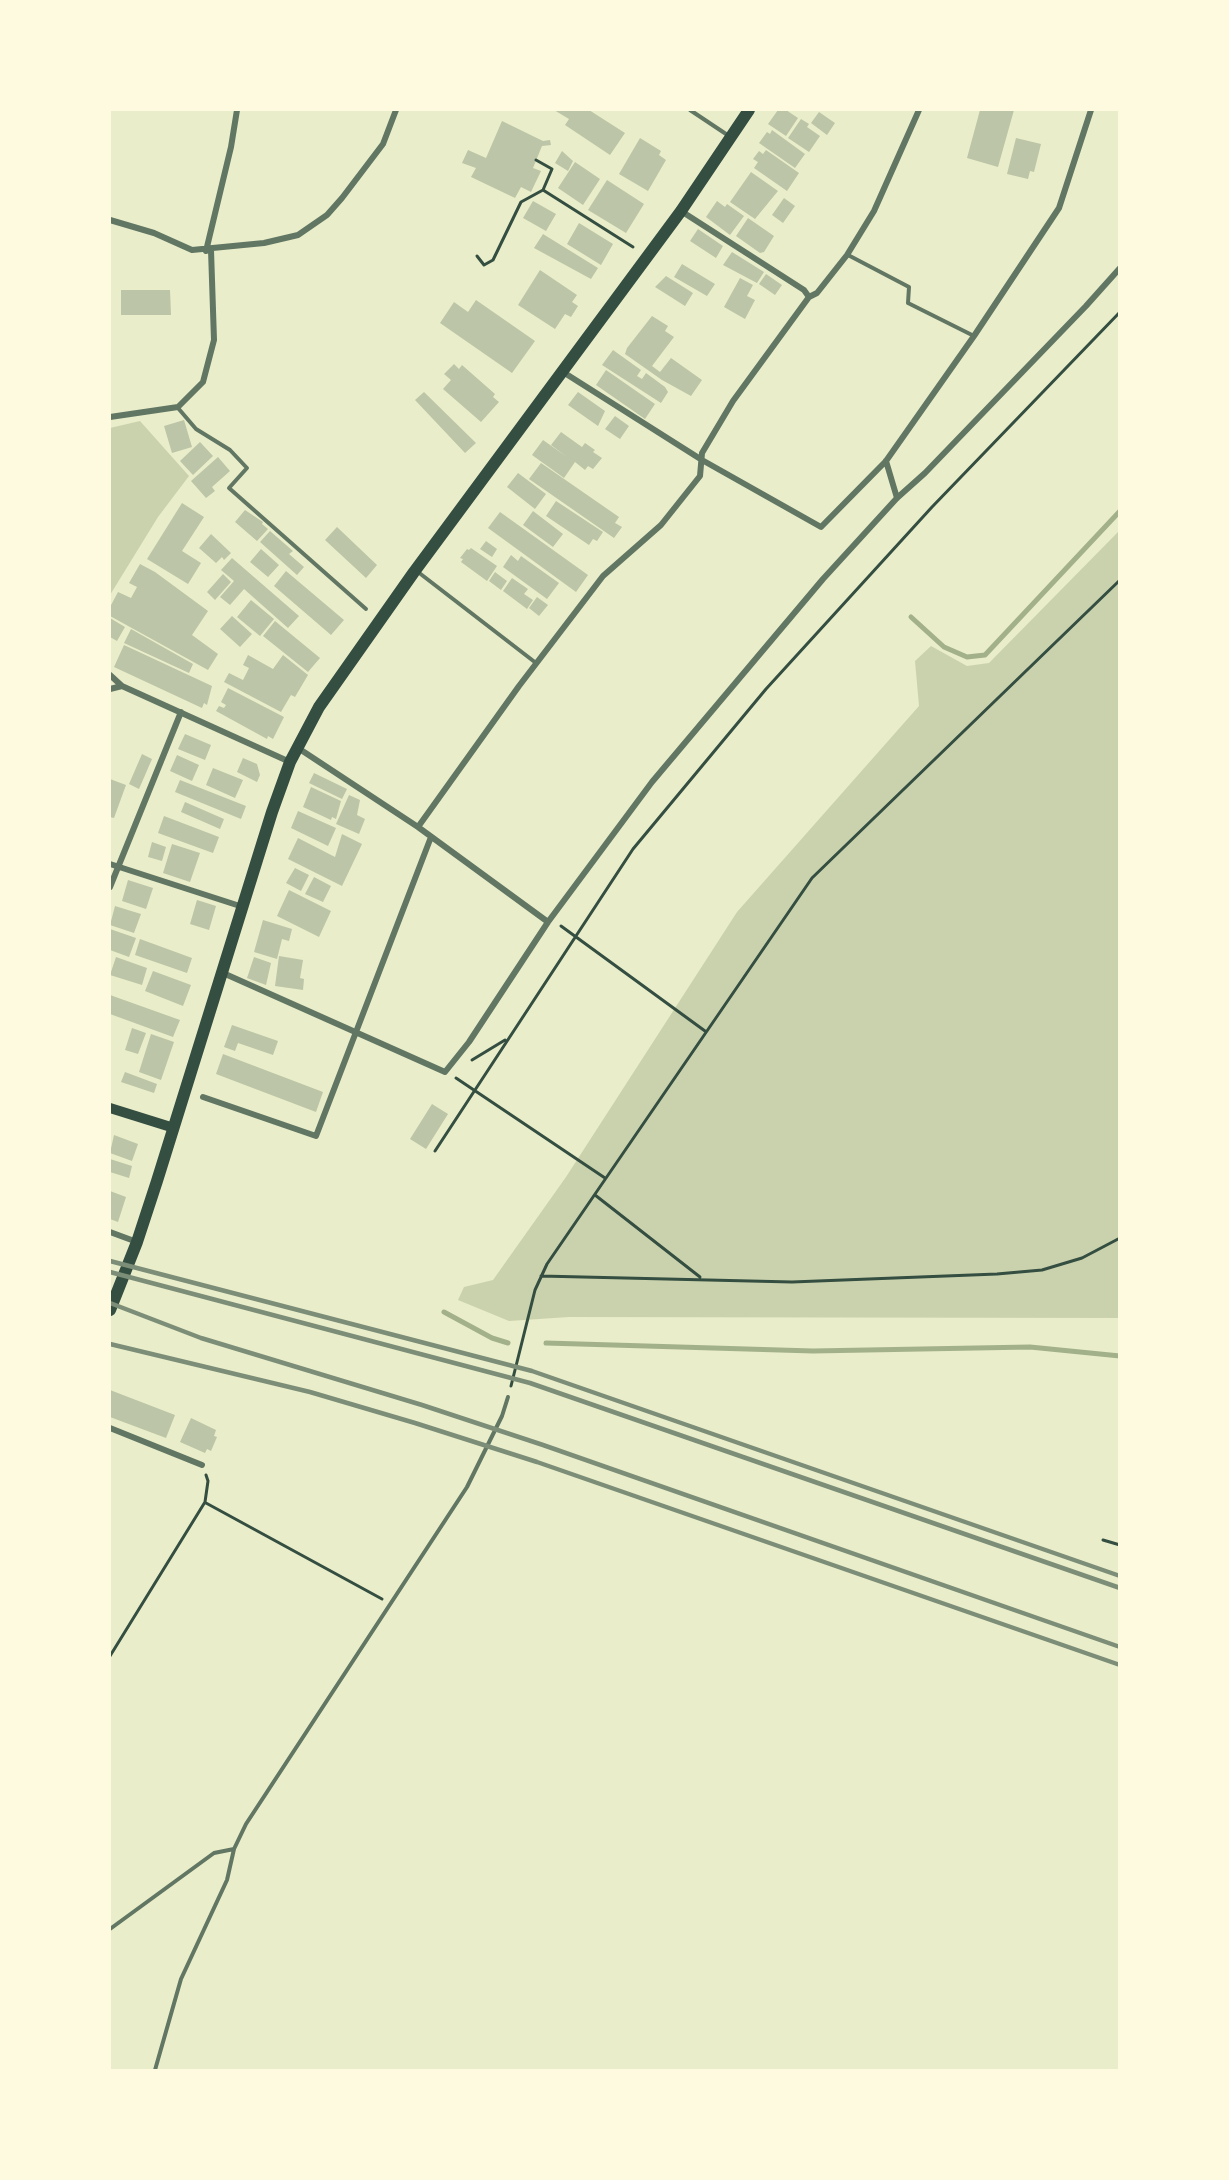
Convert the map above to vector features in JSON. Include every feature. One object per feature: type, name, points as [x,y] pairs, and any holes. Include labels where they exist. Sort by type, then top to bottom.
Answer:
[{"type":"main road","points":[[110,1310],[137,1242],[243,907],[290,762],[297,748],[330,690],[681,211],[749,110]]},
{"type":"main road","points":[[110,1108],[174,1128]]},
{"type":"street","points":[[110,417],[178,407],[203,382],[214,340],[208,250],[237,110]]},
{"type":"street","points":[[110,220],[154,233],[192,250],[264,243],[298,235],[327,215],[383,144],[396,110]]},
{"type":"street","points":[[418,827],[603,576],[661,525],[700,476],[702,453],[733,401],[809,297],[817,293],[847,255],[874,211],[919,110]]},
{"type":"street","points":[[563,372],[702,460],[821,526],[886,461],[974,336],[1059,208],[1091,110]]},
{"type":"street","points":[[681,211],[804,290],[809,297]]},
{"type":"street","points":[[223,973],[445,1072],[469,1042],[548,922],[652,782],[823,579],[897,498],[925,473],[1119,268]]},
{"type":"street","points":[[886,461],[897,498]]},
{"type":"street","points":[[110,675],[122,686],[290,762]]},
{"type":"street","points":[[110,689],[122,686]]},
{"type":"street","points":[[110,886],[181,712]]},
{"type":"street","points":[[297,748],[418,827],[548,922]]},
{"type":"street","points":[[203,1097],[316,1136],[431,837]]},
{"type":"street","points":[[110,864],[243,907]]},
{"type":"street","points":[[110,1232],[137,1242]]},
{"type":"street","points":[[110,1428],[202,1465]]},
{"type":"lane","points":[[690,110],[731,137]]},
{"type":"lane","points":[[847,255],[909,287],[908,303],[974,336]]},
{"type":"lane","points":[[178,407],[196,429],[230,450],[247,468],[229,488],[366,609]]},
{"type":"lane","points":[[416,570],[536,664]]},
{"type":"lane","points":[[155,2070],[181,1979],[227,1880],[234,1849],[246,1824],[467,1487],[502,1416],[508,1397]]},
{"type":"lane","points":[[110,1929],[214,1853],[234,1849]]},
{"type":"path","points":[[477,256],[484,265],[493,260],[521,202],[543,190],[552,169],[536,160]]},
{"type":"path","points":[[543,190],[633,247]]},
{"type":"path","points":[[435,1150],[633,849],[766,689],[932,507],[1119,312]]},
{"type":"path","points":[[508,1397],[541,1276],[705,1031],[812,878],[1119,580]]},
{"type":"path","points":[[557,923],[705,1031]]},
{"type":"path","points":[[468,1062],[507,1039]]},
{"type":"path","points":[[462,1070],[455,1079],[605,1178]]},
{"type":"path","points":[[595,1195],[701,1279]]},
{"type":"path","points":[[541,1276],[792,1282],[1042,1270],[1082,1258],[1119,1238]]},
{"type":"path","points":[[110,1656],[205,1502],[208,1481]]},
{"type":"path","points":[[205,1502],[391,1604]]},
{"type":"path","points":[[1103,1540],[1119,1545]]},
{"type":"green space","points":[[140,421],[189,476],[158,517],[110,595],[110,428]]},
{"type":"green space","points":[[1119,531],[1119,1318],[569,1317],[509,1321],[458,1300],[464,1287],[493,1280],[566,1177],[737,912],[919,706],[915,661],[931,646],[967,666],[989,663]]},
{"type":"building","points":[[554,110],[589,110],[625,133],[610,155],[565,125],[569,119]]},
{"type":"building","points":[[778,110],[786,110],[798,118],[786,136],[768,124]]},
{"type":"building","points":[[980,110],[1014,110],[998,167],[967,158]]},
{"type":"building","points":[[819,112],[835,123],[827,135],[811,123]]},
{"type":"building","points":[[801,119],[809,124],[807,127],[820,136],[809,152],[788,138]]},
{"type":"building","points":[[502,121],[543,141],[550,140],[551,145],[542,146],[533,168],[541,171],[531,192],[521,187],[515,198],[471,177],[476,168],[462,163],[468,150],[486,158]]},
{"type":"building","points":[[772,130],[805,154],[795,168],[759,143],[767,132],[770,134]]},
{"type":"building","points":[[640,138],[661,151],[659,155],[666,160],[648,191],[619,174]]},
{"type":"building","points":[[1016,138],[1041,144],[1034,172],[1030,171],[1028,179],[1007,174]]},
{"type":"building","points":[[766,150],[799,173],[787,191],[754,168],[758,162],[753,159],[759,151],[763,154]]},
{"type":"building","points":[[562,151],[573,161],[568,171],[555,163]]},
{"type":"building","points":[[575,162],[600,179],[583,205],[558,188]]},
{"type":"building","points":[[751,172],[778,191],[755,219],[730,202]]},
{"type":"building","points":[[607,180],[644,204],[626,233],[588,210]]},
{"type":"building","points":[[784,198],[795,206],[783,223],[772,215]]},
{"type":"building","points":[[533,201],[556,214],[546,231],[523,218]]},
{"type":"building","points":[[717,201],[725,207],[727,204],[744,216],[730,235],[706,217]]},
{"type":"building","points":[[748,218],[774,236],[764,252],[760,253],[736,236]]},
{"type":"building","points":[[579,223],[613,244],[601,265],[567,244]]},
{"type":"building","points":[[698,229],[723,246],[716,258],[690,241]]},
{"type":"building","points":[[543,234],[598,268],[591,279],[534,248]]},
{"type":"building","points":[[732,252],[764,272],[757,283],[723,265]]},
{"type":"building","points":[[682,264],[715,284],[707,296],[674,277]]},
{"type":"building","points":[[540,270],[577,295],[572,302],[578,306],[571,317],[565,314],[555,329],[518,305]]},
{"type":"building","points":[[766,274],[782,285],[775,295],[759,284]]},
{"type":"building","points":[[666,276],[693,293],[685,306],[655,287]]},
{"type":"building","points":[[740,278],[753,285],[747,296],[755,300],[745,319],[724,307]]},
{"type":"building","points":[[121,290],[170,290],[171,315],[121,315]]},
{"type":"building","points":[[476,300],[535,341],[512,373],[440,323],[454,302],[468,312]]},
{"type":"building","points":[[652,316],[668,326],[665,331],[674,337],[652,366],[660,372],[671,358],[702,380],[691,396],[662,380],[625,354],[627,348]]},
{"type":"building","points":[[613,350],[641,370],[637,376],[642,379],[646,373],[665,387],[668,392],[661,403],[602,365]]},
{"type":"building","points":[[454,364],[459,369],[462,365],[495,394],[493,397],[499,402],[481,422],[443,389],[451,380],[444,374]]},
{"type":"building","points":[[606,370],[655,404],[645,419],[596,385]]},
{"type":"building","points":[[424,392],[476,443],[465,453],[415,400]]},
{"type":"building","points":[[578,392],[605,411],[598,426],[568,405]]},
{"type":"building","points":[[615,416],[629,426],[620,439],[605,429]]},
{"type":"building","points":[[184,420],[192,447],[172,453],[164,426]]},
{"type":"building","points":[[561,432],[582,447],[585,443],[602,458],[593,469],[588,466],[585,470],[575,462],[564,478],[532,455],[543,440],[567,457],[551,445]]},
{"type":"building","points":[[200,442],[213,456],[193,475],[180,461]]},
{"type":"building","points":[[218,457],[230,471],[212,487],[215,491],[206,498],[191,481]]},
{"type":"building","points":[[541,463],[619,517],[615,523],[622,527],[614,538],[529,479]]},
{"type":"building","points":[[518,473],[546,494],[535,509],[507,487]]},
{"type":"building","points":[[556,501],[603,532],[597,541],[593,539],[589,545],[546,516]]},
{"type":"building","points":[[182,503],[204,517],[182,551],[201,563],[188,584],[147,559]]},
{"type":"building","points":[[245,510],[263,522],[262,524],[268,529],[257,541],[235,522]]},
{"type":"building","points":[[533,511],[563,534],[553,547],[523,525]]},
{"type":"building","points":[[500,512],[588,575],[576,592],[488,528]]},
{"type":"building","points":[[337,527],[377,565],[366,578],[325,540]]},
{"type":"building","points":[[270,531],[293,551],[289,554],[304,567],[297,575],[260,542]]},
{"type":"building","points":[[211,534],[231,553],[224,560],[222,557],[216,563],[199,548]]},
{"type":"building","points":[[486,541],[497,549],[492,557],[480,549]]},
{"type":"building","points":[[471,548],[497,566],[487,581],[461,562],[463,559],[460,558],[467,549]]},
{"type":"building","points":[[261,549],[279,565],[268,577],[250,562]]},
{"type":"building","points":[[511,555],[518,561],[521,556],[559,583],[547,599],[503,567]]},
{"type":"building","points":[[232,558],[299,616],[288,628],[244,589],[230,605],[220,597],[234,581],[221,570]]},
{"type":"building","points":[[140,564],[155,572],[208,611],[192,635],[218,654],[208,670],[110,616],[110,607],[118,592],[131,598],[137,587],[129,583]]},
{"type":"building","points":[[286,571],[344,620],[331,635],[274,586]]},
{"type":"building","points":[[495,572],[507,581],[501,590],[489,581]]},
{"type":"building","points":[[223,574],[231,582],[215,600],[207,592]]},
{"type":"building","points":[[512,578],[528,589],[524,594],[533,600],[527,609],[503,591]]},
{"type":"building","points":[[537,597],[548,605],[539,616],[529,608]]},
{"type":"building","points":[[251,600],[274,619],[260,636],[237,617]]},
{"type":"building","points":[[232,616],[252,634],[240,647],[220,629]]},
{"type":"building","points":[[110,618],[125,627],[117,641],[110,637]]},
{"type":"building","points":[[275,621],[320,658],[308,672],[263,636]]},
{"type":"building","points":[[131,629],[193,664],[189,673],[124,643]]},
{"type":"building","points":[[124,645],[212,686],[207,705],[204,703],[202,708],[114,667]]},
{"type":"building","points":[[248,655],[273,669],[283,655],[308,675],[295,697],[291,695],[281,712],[224,682],[229,673],[243,680],[249,668],[243,665]]},
{"type":"building","points":[[228,688],[284,717],[273,739],[268,736],[267,739],[216,711],[219,706],[224,708],[226,705],[221,702]]},
{"type":"building","points":[[185,734],[211,745],[205,760],[178,749]]},
{"type":"building","points":[[142,754],[152,759],[139,789],[129,784]]},
{"type":"building","points":[[177,755],[199,765],[192,781],[170,771]]},
{"type":"building","points":[[243,758],[257,764],[260,775],[257,782],[237,772]]},
{"type":"building","points":[[213,768],[243,780],[235,798],[206,785]]},
{"type":"building","points":[[314,773],[347,789],[342,799],[309,783]]},
{"type":"building","points":[[110,779],[126,785],[114,818],[110,817]]},
{"type":"building","points":[[180,780],[246,806],[241,819],[175,792]]},
{"type":"building","points":[[311,787],[341,801],[336,819],[332,817],[331,820],[303,807]]},
{"type":"building","points":[[349,795],[360,800],[357,815],[365,819],[359,834],[336,824]]},
{"type":"building","points":[[185,802],[224,819],[220,829],[181,812]]},
{"type":"building","points":[[298,811],[336,828],[328,846],[291,828]]},
{"type":"building","points":[[164,816],[219,837],[213,853],[158,833]]},
{"type":"building","points":[[342,834],[362,844],[342,886],[288,859],[298,838],[335,857]]},
{"type":"building","points":[[152,842],[166,847],[162,861],[148,857]]},
{"type":"building","points":[[172,844],[200,853],[190,882],[163,873]]},
{"type":"building","points":[[295,868],[309,875],[301,891],[286,883]]},
{"type":"building","points":[[314,877],[331,886],[323,902],[305,894]]},
{"type":"building","points":[[128,880],[153,888],[146,909],[122,901]]},
{"type":"building","points":[[289,890],[331,911],[319,937],[277,916]]},
{"type":"building","points":[[197,900],[216,906],[209,930],[190,924]]},
{"type":"building","points":[[115,906],[141,914],[134,933],[110,925]]},
{"type":"building","points":[[263,920],[292,929],[289,941],[282,939],[277,959],[254,952]]},
{"type":"building","points":[[110,929],[136,938],[129,957],[110,950]]},
{"type":"building","points":[[140,939],[192,958],[187,973],[135,955]]},
{"type":"building","points":[[279,956],[303,960],[300,978],[304,979],[303,990],[275,986]]},
{"type":"building","points":[[116,957],[147,968],[142,985],[110,975]]},
{"type":"building","points":[[254,957],[271,963],[266,985],[247,978]]},
{"type":"building","points":[[153,971],[191,985],[183,1006],[145,991]]},
{"type":"building","points":[[110,995],[180,1020],[173,1037],[110,1014]]},
{"type":"building","points":[[232,1025],[278,1041],[273,1055],[238,1043],[235,1051],[224,1047]]},
{"type":"building","points":[[132,1028],[146,1033],[138,1054],[125,1050]]},
{"type":"building","points":[[151,1034],[174,1042],[161,1080],[139,1072]]},
{"type":"building","points":[[223,1054],[323,1092],[316,1112],[216,1074]]},
{"type":"building","points":[[125,1072],[157,1084],[154,1093],[121,1082]]},
{"type":"building","points":[[432,1104],[448,1114],[426,1149],[410,1139]]},
{"type":"building","points":[[114,1135],[138,1144],[132,1161],[110,1153]]},
{"type":"building","points":[[110,1159],[132,1166],[129,1178],[110,1172]]},
{"type":"building","points":[[110,1191],[126,1197],[118,1222],[110,1219]]},
{"type":"building","points":[[110,1390],[175,1415],[166,1438],[110,1417]]},
{"type":"building","points":[[191,1418],[216,1430],[214,1436],[217,1437],[211,1451],[207,1449],[205,1453],[180,1442]]},
{"type":"waterway","points":[[911,617],[944,647],[967,657],[985,655],[1120,511]]},
{"type":"waterway","points":[[444,1312],[492,1338],[508,1343]]},
{"type":"waterway","points":[[546,1343],[813,1351],[1030,1347],[1120,1356]]},
{"type":"railway","points":[[110,1261],[532,1371],[1120,1576]]},
{"type":"railway","points":[[110,1272],[530,1383],[1120,1588]]},
{"type":"railway","points":[[110,1303],[201,1338],[422,1405],[543,1445],[1120,1647]]},
{"type":"railway","points":[[110,1344],[310,1392],[415,1423],[537,1462],[1120,1665]]}]
